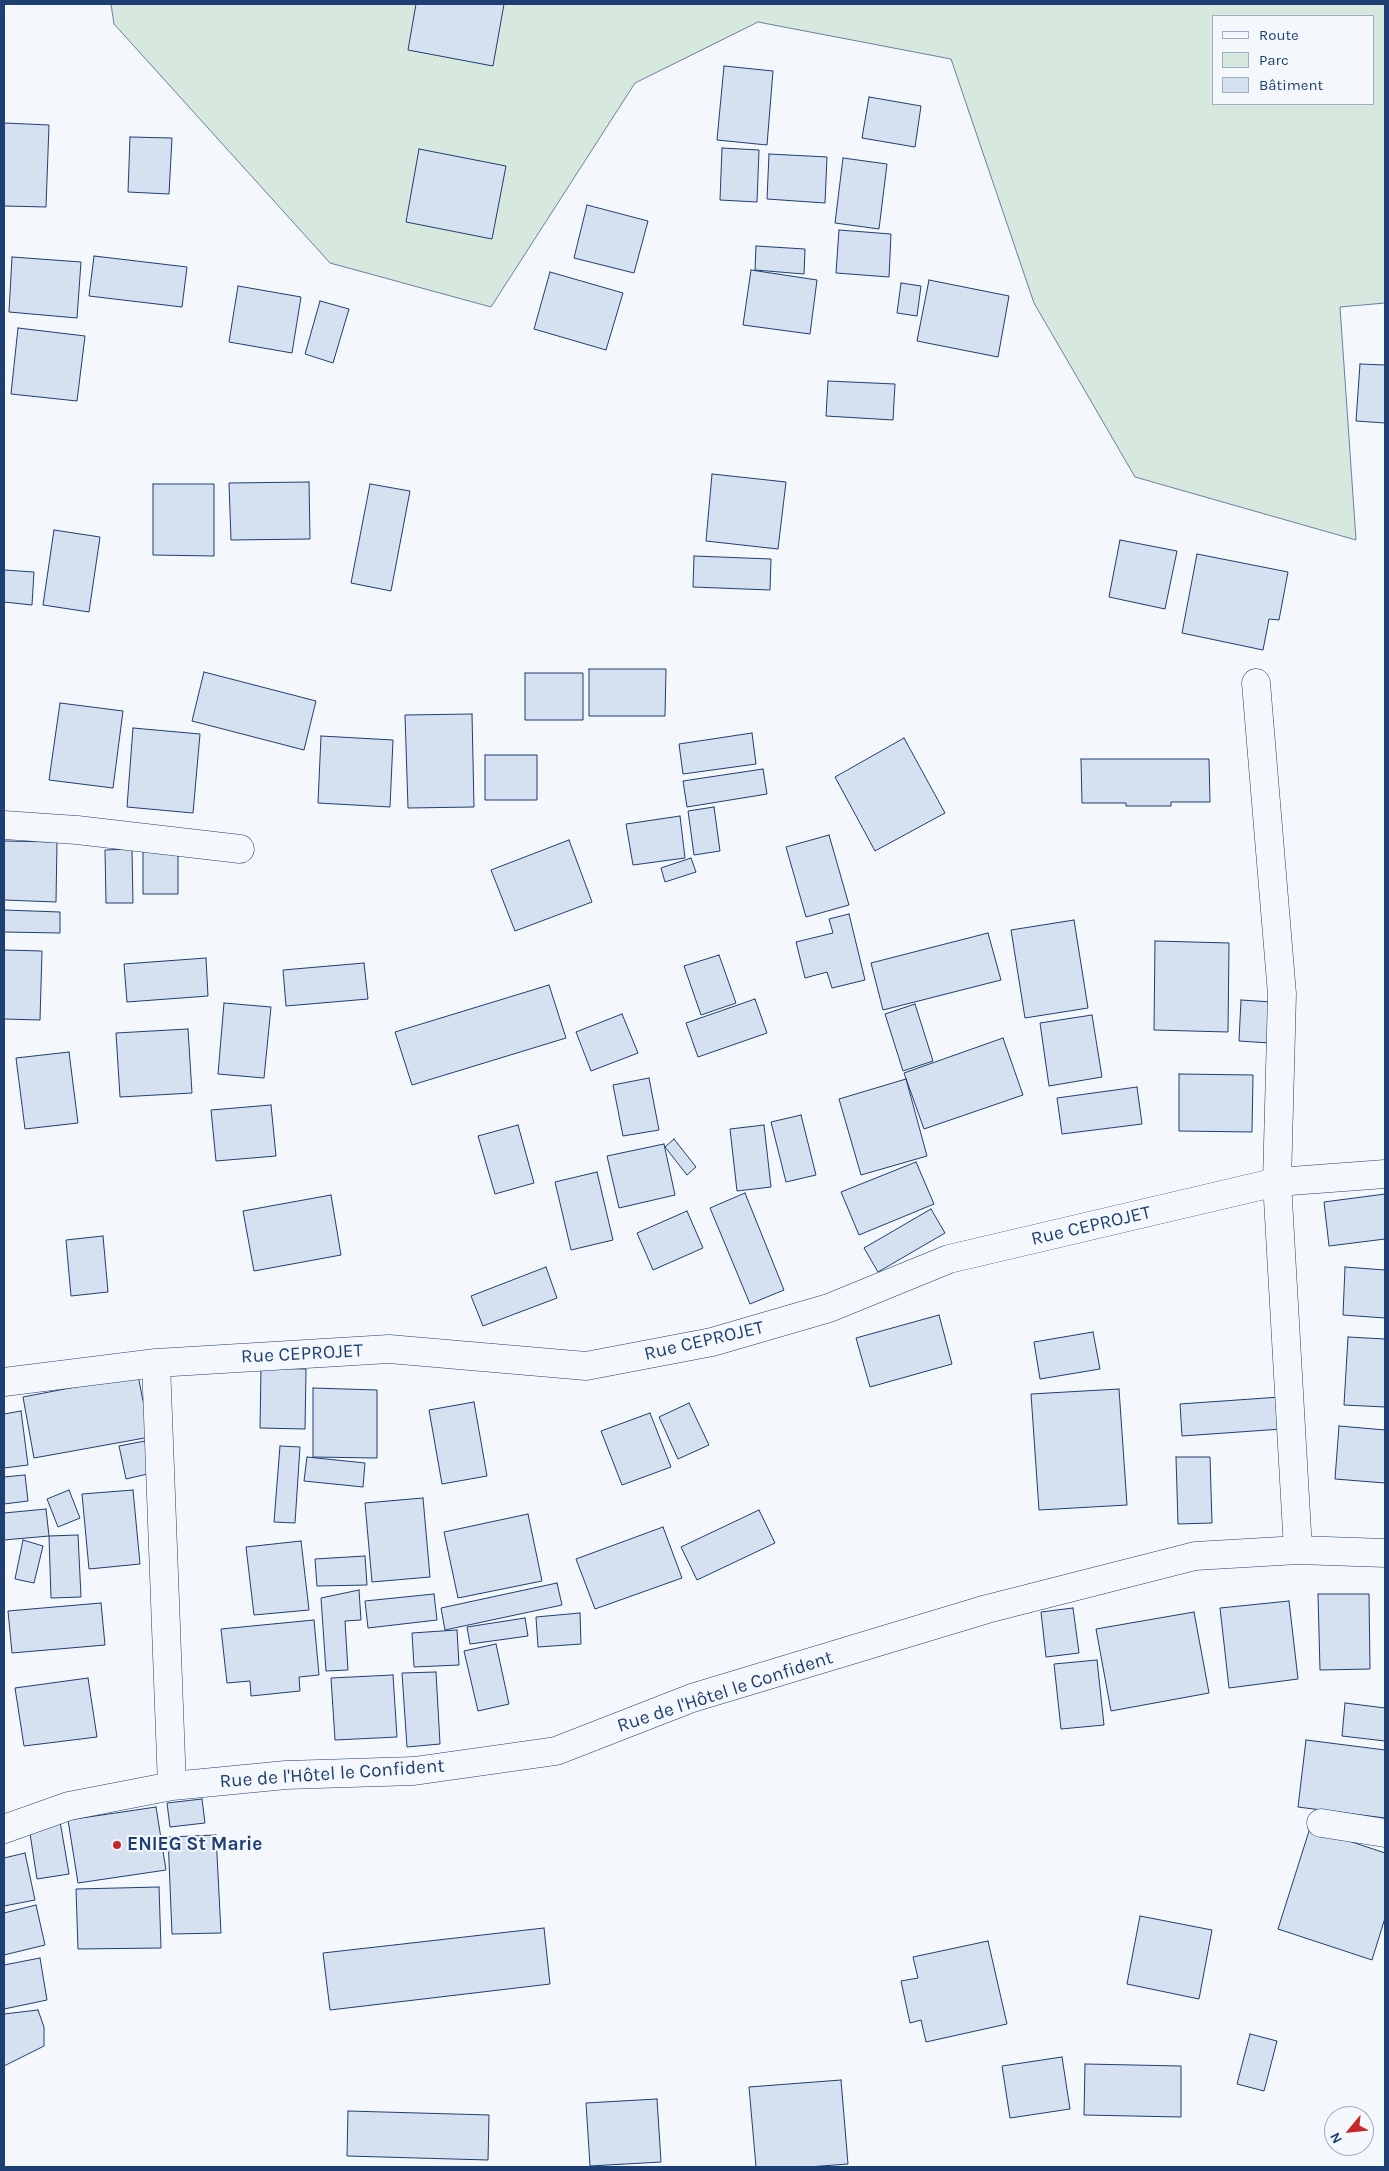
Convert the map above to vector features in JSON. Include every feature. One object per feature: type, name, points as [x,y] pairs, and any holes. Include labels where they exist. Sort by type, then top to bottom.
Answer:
[{"type":"street","points":[[1256,683],[1282,994],[1276,1182],[1298,1550]]},
{"type":"street","points":[[4,826],[77,830],[240,848]]},
{"type":"street","name":"Rue CEPROJET","points":[[4,1382],[156,1363],[389,1350],[586,1366],[712,1342],[811,1314],[949,1259],[1276,1182],[1385,1174]]},
{"type":"street","points":[[156,1363],[172,1786]]},
{"type":"street","name":"Rue de l'Hôtel le Confident","points":[[4,1829],[69,1806],[172,1786],[286,1775],[414,1771],[556,1750],[692,1698],[987,1609],[1195,1556],[1298,1550],[1385,1553]]},
{"type":"street","points":[[1321,1823],[1385,1833]]},
{"type":"green space","points":[[111,4],[1385,4],[1385,303],[1340,307],[1356,540],[1135,477],[1034,303],[951,59],[758,22],[635,83],[491,307],[330,263],[114,24]]},
{"type":"building","points":[[416,4],[504,4],[493,66],[408,50]]},
{"type":"building","points":[[724,66],[773,71],[767,145],[717,140]]},
{"type":"building","points":[[869,97],[921,106],[915,147],[862,138]]},
{"type":"building","points":[[4,123],[49,125],[46,207],[4,206]]},
{"type":"building","points":[[130,137],[172,138],[169,194],[128,192]]},
{"type":"building","points":[[722,148],[759,150],[757,202],[720,200]]},
{"type":"building","points":[[419,149],[506,166],[492,239],[406,222]]},
{"type":"building","points":[[769,154],[827,157],[825,203],[767,199]]},
{"type":"building","points":[[843,158],[887,164],[879,229],[835,223]]},
{"type":"building","points":[[587,205],[648,221],[634,273],[574,258]]},
{"type":"building","points":[[839,230],[891,234],[889,277],[836,273]]},
{"type":"building","points":[[756,246],[805,249],[804,274],[755,270]]},
{"type":"building","points":[[94,256],[187,267],[182,307],[89,296]]},
{"type":"building","points":[[12,257],[81,262],[77,318],[9,312]]},
{"type":"building","points":[[751,270],[817,280],[810,334],[743,325]]},
{"type":"building","points":[[550,272],[623,293],[606,350],[534,329]]},
{"type":"building","points":[[929,280],[1009,296],[998,357],[917,341]]},
{"type":"building","points":[[901,283],[921,286],[917,316],[897,313]]},
{"type":"building","points":[[238,286],[301,297],[292,353],[229,342]]},
{"type":"building","points":[[320,301],[349,309],[333,363],[305,354]]},
{"type":"building","points":[[18,328],[85,336],[77,401],[11,394]]},
{"type":"building","points":[[1360,364],[1385,365],[1385,423],[1356,421]]},
{"type":"building","points":[[828,381],[895,384],[893,420],[826,416]]},
{"type":"building","points":[[712,474],[786,482],[778,549],[706,541]]},
{"type":"building","points":[[309,482],[310,539],[231,540],[229,483]]},
{"type":"building","points":[[153,484],[214,484],[214,556],[153,555]]},
{"type":"building","points":[[370,484],[410,491],[391,591],[351,583]]},
{"type":"building","points":[[54,530],[100,537],[89,612],[43,605]]},
{"type":"building","points":[[1120,540],[1177,551],[1165,609],[1109,597]]},
{"type":"building","points":[[1197,554],[1288,572],[1279,620],[1269,619],[1263,650],[1182,633]]},
{"type":"building","points":[[694,556],[771,559],[770,590],[693,587]]},
{"type":"building","points":[[4,570],[34,572],[32,605],[4,602]]},
{"type":"building","points":[[589,669],[666,669],[665,716],[589,716]]},
{"type":"building","points":[[204,672],[316,701],[304,750],[192,721]]},
{"type":"building","points":[[525,673],[583,673],[583,720],[525,720]]},
{"type":"building","points":[[60,703],[123,711],[113,788],[49,780]]},
{"type":"building","points":[[472,714],[474,807],[408,808],[405,715]]},
{"type":"building","points":[[133,728],[200,734],[193,813],[127,807]]},
{"type":"building","points":[[752,733],[756,764],[683,774],[679,744]]},
{"type":"building","points":[[321,736],[393,740],[390,807],[318,803]]},
{"type":"building","points":[[904,738],[945,813],[875,851],[835,777]]},
{"type":"building","points":[[485,755],[537,755],[537,800],[485,800]]},
{"type":"building","points":[[1081,759],[1209,759],[1210,802],[1171,802],[1171,806],[1126,806],[1126,803],[1082,803]]},
{"type":"building","points":[[763,769],[767,794],[687,807],[683,781]]},
{"type":"building","points":[[714,807],[720,851],[694,855],[688,811]]},
{"type":"building","points":[[680,816],[685,858],[633,865],[626,824]]},
{"type":"building","points":[[829,835],[849,905],[806,917],[786,847]]},
{"type":"building","points":[[569,840],[592,902],[515,931],[491,870]]},
{"type":"building","points":[[4,841],[57,842],[56,902],[4,900]]},
{"type":"building","points":[[143,847],[178,848],[178,894],[143,894]]},
{"type":"building","points":[[132,849],[133,903],[106,903],[105,850]]},
{"type":"building","points":[[691,858],[696,872],[665,882],[661,868]]},
{"type":"building","points":[[4,910],[60,912],[60,933],[4,932]]},
{"type":"building","points":[[849,914],[865,980],[832,988],[827,972],[805,978],[796,942],[833,933],[829,919]]},
{"type":"building","points":[[1074,920],[1088,1008],[1025,1018],[1011,930]]},
{"type":"building","points":[[988,933],[1001,980],[883,1010],[871,963]]},
{"type":"building","points":[[1155,941],[1229,943],[1228,1032],[1154,1030]]},
{"type":"building","points":[[4,950],[42,951],[40,1020],[4,1019]]},
{"type":"building","points":[[719,955],[736,1003],[701,1015],[684,966]]},
{"type":"building","points":[[206,958],[208,996],[127,1002],[124,964]]},
{"type":"building","points":[[364,963],[368,999],[286,1006],[283,970]]},
{"type":"building","points":[[549,985],[566,1038],[412,1085],[395,1032]]},
{"type":"building","points":[[755,999],[767,1033],[698,1057],[686,1023]]},
{"type":"building","points":[[1241,1000],[1272,1002],[1270,1043],[1239,1041]]},
{"type":"building","points":[[224,1003],[271,1007],[264,1078],[218,1074]]},
{"type":"building","points":[[915,1004],[933,1061],[903,1071],[885,1014]]},
{"type":"building","points":[[622,1014],[638,1053],[591,1071],[576,1032]]},
{"type":"building","points":[[1092,1015],[1102,1077],[1049,1086],[1040,1023]]},
{"type":"building","points":[[188,1029],[192,1093],[120,1097],[116,1033]]},
{"type":"building","points":[[1003,1038],[1023,1095],[924,1129],[904,1073]]},
{"type":"building","points":[[69,1052],[78,1123],[25,1129],[16,1058]]},
{"type":"building","points":[[1179,1074],[1253,1075],[1252,1132],[1179,1131]]},
{"type":"building","points":[[649,1078],[659,1130],[623,1136],[613,1085]]},
{"type":"building","points":[[906,1079],[927,1156],[861,1175],[839,1099]]},
{"type":"building","points":[[1137,1087],[1142,1124],[1062,1134],[1057,1098]]},
{"type":"building","points":[[271,1105],[276,1156],[216,1161],[211,1110]]},
{"type":"building","points":[[801,1115],[816,1175],[786,1182],[771,1122]]},
{"type":"building","points":[[518,1125],[534,1183],[495,1194],[478,1136]]},
{"type":"building","points":[[764,1125],[771,1187],[737,1191],[730,1129]]},
{"type":"building","points":[[674,1139],[696,1167],[687,1175],[665,1147]]},
{"type":"building","points":[[664,1144],[675,1195],[619,1208],[607,1156]]},
{"type":"building","points":[[916,1162],[934,1204],[859,1235],[841,1192]]},
{"type":"building","points":[[597,1172],[613,1240],[571,1250],[555,1182]]},
{"type":"building","points":[[745,1193],[784,1290],[750,1304],[710,1208]]},
{"type":"building","points":[[1385,1194],[1385,1239],[1329,1246],[1324,1202]]},
{"type":"building","points":[[331,1195],[341,1255],[254,1271],[243,1211]]},
{"type":"building","points":[[931,1209],[945,1233],[878,1272],[864,1248]]},
{"type":"building","points":[[687,1211],[703,1248],[653,1270],[637,1233]]},
{"type":"building","points":[[103,1236],[108,1292],[71,1296],[66,1240]]},
{"type":"building","points":[[546,1267],[557,1298],[483,1326],[471,1296]]},
{"type":"building","points":[[1345,1267],[1385,1270],[1385,1318],[1343,1315]]},
{"type":"building","points":[[939,1315],[952,1364],[870,1387],[856,1338]]},
{"type":"building","points":[[1093,1332],[1100,1369],[1040,1379],[1034,1342]]},
{"type":"building","points":[[1348,1337],[1385,1339],[1385,1407],[1344,1405]]},
{"type":"building","points":[[261,1368],[306,1369],[305,1429],[260,1428]]},
{"type":"building","points":[[138,1375],[150,1437],[34,1458],[23,1397]]},
{"type":"building","points":[[313,1388],[377,1390],[377,1458],[313,1457]]},
{"type":"building","points":[[1119,1389],[1127,1505],[1039,1510],[1031,1394]]},
{"type":"building","points":[[1280,1397],[1282,1429],[1182,1436],[1180,1404]]},
{"type":"building","points":[[474,1402],[487,1476],[442,1484],[429,1410]]},
{"type":"building","points":[[689,1403],[709,1445],[678,1459],[659,1417]]},
{"type":"building","points":[[21,1411],[28,1465],[4,1468],[4,1414]]},
{"type":"building","points":[[650,1413],[671,1467],[622,1485],[601,1431]]},
{"type":"building","points":[[1339,1426],[1385,1430],[1385,1483],[1335,1479]]},
{"type":"building","points":[[145,1441],[152,1473],[126,1479],[119,1446]]},
{"type":"building","points":[[280,1446],[300,1447],[295,1523],[274,1522]]},
{"type":"building","points":[[307,1457],[365,1463],[363,1487],[304,1481]]},
{"type":"building","points":[[1176,1457],[1210,1457],[1212,1523],[1178,1524]]},
{"type":"building","points":[[25,1475],[28,1501],[4,1504],[4,1477]]},
{"type":"building","points":[[69,1490],[80,1518],[58,1527],[47,1499]]},
{"type":"building","points":[[133,1490],[140,1564],[89,1569],[82,1494]]},
{"type":"building","points":[[423,1498],[430,1577],[372,1582],[365,1503]]},
{"type":"building","points":[[46,1509],[49,1536],[4,1540],[4,1513]]},
{"type":"building","points":[[759,1510],[775,1543],[697,1580],[681,1547]]},
{"type":"building","points":[[528,1514],[542,1581],[458,1598],[444,1532]]},
{"type":"building","points":[[663,1527],[682,1578],[595,1609],[576,1559]]},
{"type":"building","points":[[78,1535],[81,1597],[51,1598],[49,1536]]},
{"type":"building","points":[[23,1540],[43,1546],[34,1583],[15,1579]]},
{"type":"building","points":[[301,1541],[309,1610],[254,1615],[246,1547]]},
{"type":"building","points":[[365,1556],[367,1585],[317,1586],[315,1559]]},
{"type":"building","points":[[557,1583],[562,1605],[445,1630],[441,1608]]},
{"type":"building","points":[[359,1590],[361,1620],[345,1621],[348,1670],[326,1671],[321,1598]]},
{"type":"building","points":[[434,1594],[437,1620],[368,1628],[365,1601]]},
{"type":"building","points":[[1318,1594],[1369,1594],[1370,1669],[1320,1670]]},
{"type":"building","points":[[1289,1601],[1298,1679],[1229,1688],[1220,1608]]},
{"type":"building","points":[[101,1603],[105,1645],[12,1653],[8,1611]]},
{"type":"building","points":[[1073,1608],[1079,1653],[1046,1657],[1041,1612]]},
{"type":"building","points":[[1194,1612],[1209,1693],[1111,1711],[1096,1629]]},
{"type":"building","points":[[580,1613],[581,1644],[538,1647],[536,1617]]},
{"type":"building","points":[[525,1618],[528,1636],[470,1644],[467,1627]]},
{"type":"building","points":[[314,1620],[319,1675],[299,1677],[300,1691],[251,1696],[250,1681],[227,1683],[221,1629]]},
{"type":"building","points":[[457,1630],[459,1665],[414,1667],[412,1633]]},
{"type":"building","points":[[496,1644],[509,1704],[478,1711],[464,1651]]},
{"type":"building","points":[[1097,1660],[1104,1725],[1061,1729],[1054,1664]]},
{"type":"building","points":[[436,1672],[440,1744],[407,1747],[402,1673]]},
{"type":"building","points":[[393,1675],[397,1737],[335,1740],[331,1678]]},
{"type":"building","points":[[88,1678],[97,1737],[24,1746],[15,1688]]},
{"type":"building","points":[[1345,1703],[1385,1708],[1385,1741],[1342,1736]]},
{"type":"building","points":[[1306,1740],[1385,1750],[1385,1818],[1298,1807]]},
{"type":"building","points":[[202,1799],[205,1823],[170,1827],[167,1803]]},
{"type":"building","name":"ENIEG St Marie","points":[[156,1807],[166,1870],[78,1883],[68,1820]]},
{"type":"building","points":[[60,1821],[69,1874],[37,1879],[29,1827]]},
{"type":"building","points":[[1310,1828],[1385,1853],[1385,1918],[1372,1960],[1278,1929]]},
{"type":"building","points":[[216,1835],[221,1933],[172,1934],[168,1837]]},
{"type":"building","points":[[25,1853],[35,1900],[4,1906],[4,1858]]},
{"type":"building","points":[[159,1887],[161,1948],[78,1949],[76,1889]]},
{"type":"building","points":[[36,1905],[45,1945],[4,1955],[4,1913]]},
{"type":"building","points":[[1140,1916],[1212,1930],[1199,1999],[1127,1984]]},
{"type":"building","points":[[544,1928],[550,1984],[330,2010],[323,1953]]},
{"type":"building","points":[[988,1941],[1007,2024],[926,2042],[921,2020],[910,2023],[901,1981],[918,1978],[913,1957]]},
{"type":"building","points":[[40,1958],[47,2000],[4,2009],[4,1965]]},
{"type":"building","points":[[38,2010],[44,2027],[44,2046],[4,2066],[4,2014]]},
{"type":"building","points":[[1250,2034],[1277,2041],[1264,2091],[1237,2084]]},
{"type":"building","points":[[1062,2057],[1070,2109],[1010,2118],[1002,2066]]},
{"type":"building","points":[[1085,2064],[1181,2066],[1181,2117],[1084,2115]]},
{"type":"building","points":[[841,2080],[848,2164],[808,2167],[756,2167],[749,2087]]},
{"type":"building","points":[[657,2099],[661,2162],[590,2166],[586,2103]]},
{"type":"building","points":[[348,2111],[489,2115],[488,2160],[347,2156]]},
{"type":"place","name":"ENIEG St Marie","points":[[117,1845]]}]
